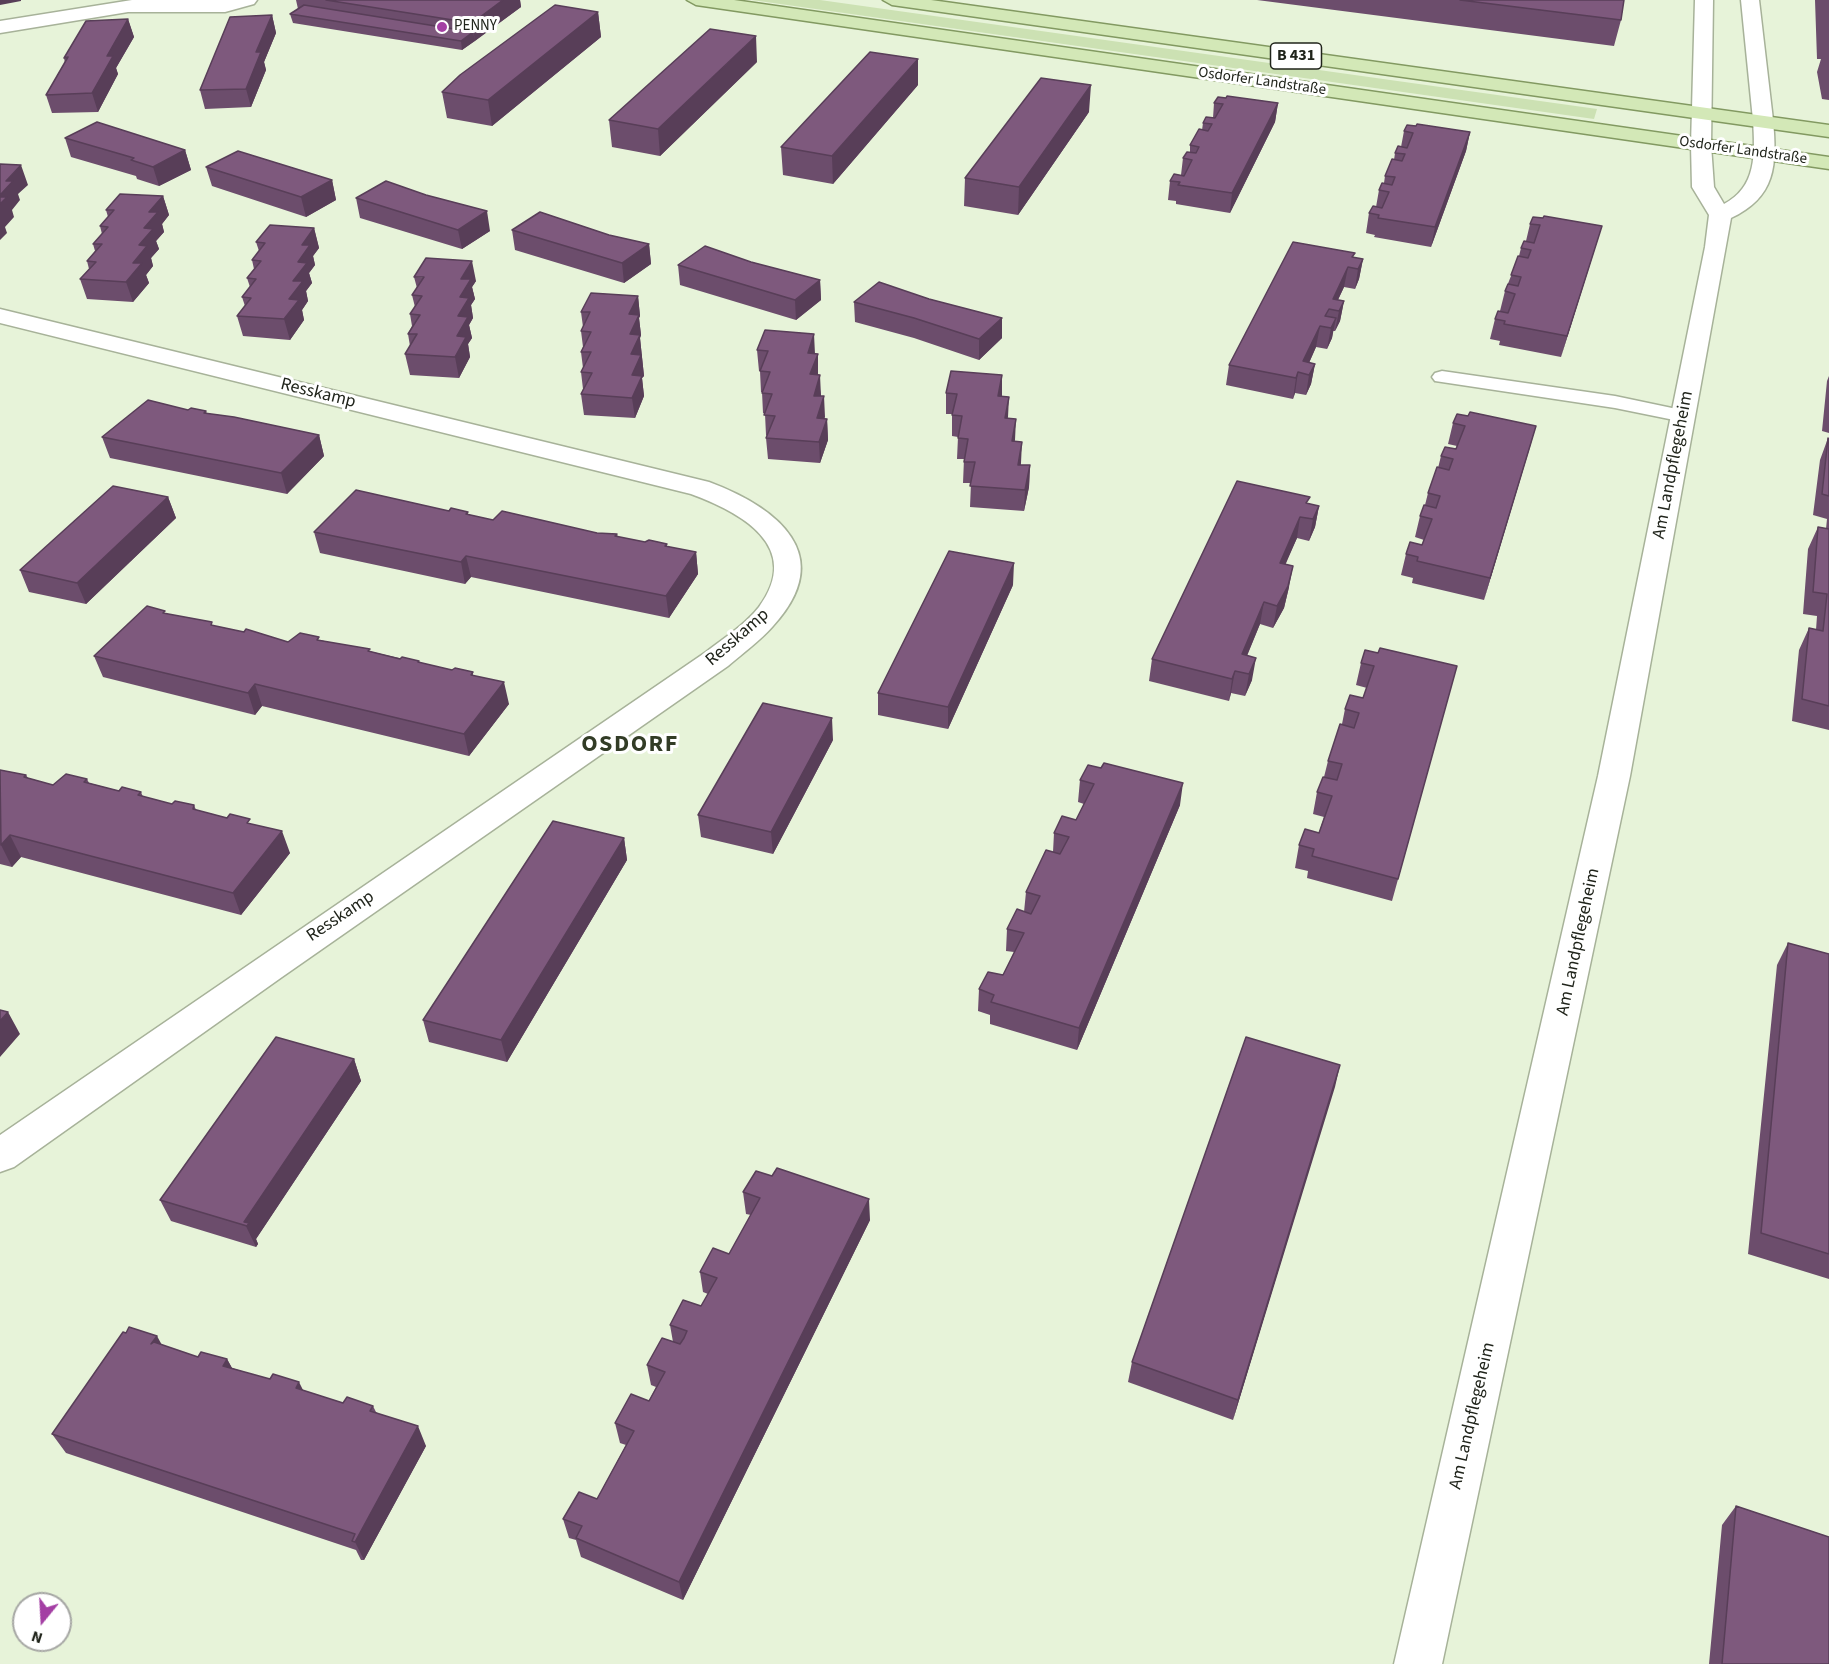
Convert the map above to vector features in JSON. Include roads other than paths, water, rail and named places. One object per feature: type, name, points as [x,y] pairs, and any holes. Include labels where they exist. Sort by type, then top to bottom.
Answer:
[{"type":"main road","name":"Osdorfer Landstraße","points":[[696,0],[1829,163]]},
{"type":"main road","name":"Osdorfer Landstraße","points":[[892,0],[1829,130]]},
{"type":"street","points":[[0,27],[127,7],[152,0]]},
{"type":"street","points":[[127,7],[225,7],[248,0]]},
{"type":"street","points":[[1704,0],[1701,111],[1703,187],[1720,215],[1747,201],[1754,192],[1766,155],[1750,0]]},
{"type":"street","name":"Am Landpflegeheim","points":[[1418,1664],[1563,1018],[1630,700],[1716,248],[1720,215]]},
{"type":"street","name":"Resskamp","points":[[0,316],[700,488],[748,507],[773,529],[789,555],[787,585],[773,608],[759,625],[717,659],[268,967],[0,1156]]},
{"type":"lane","points":[[1442,377],[1615,402],[1684,416]]},
{"type":"place","name":"PENNY","points":[[442,27]]},
{"type":"district","name":"OSDORF","points":[[630,746]]}]
